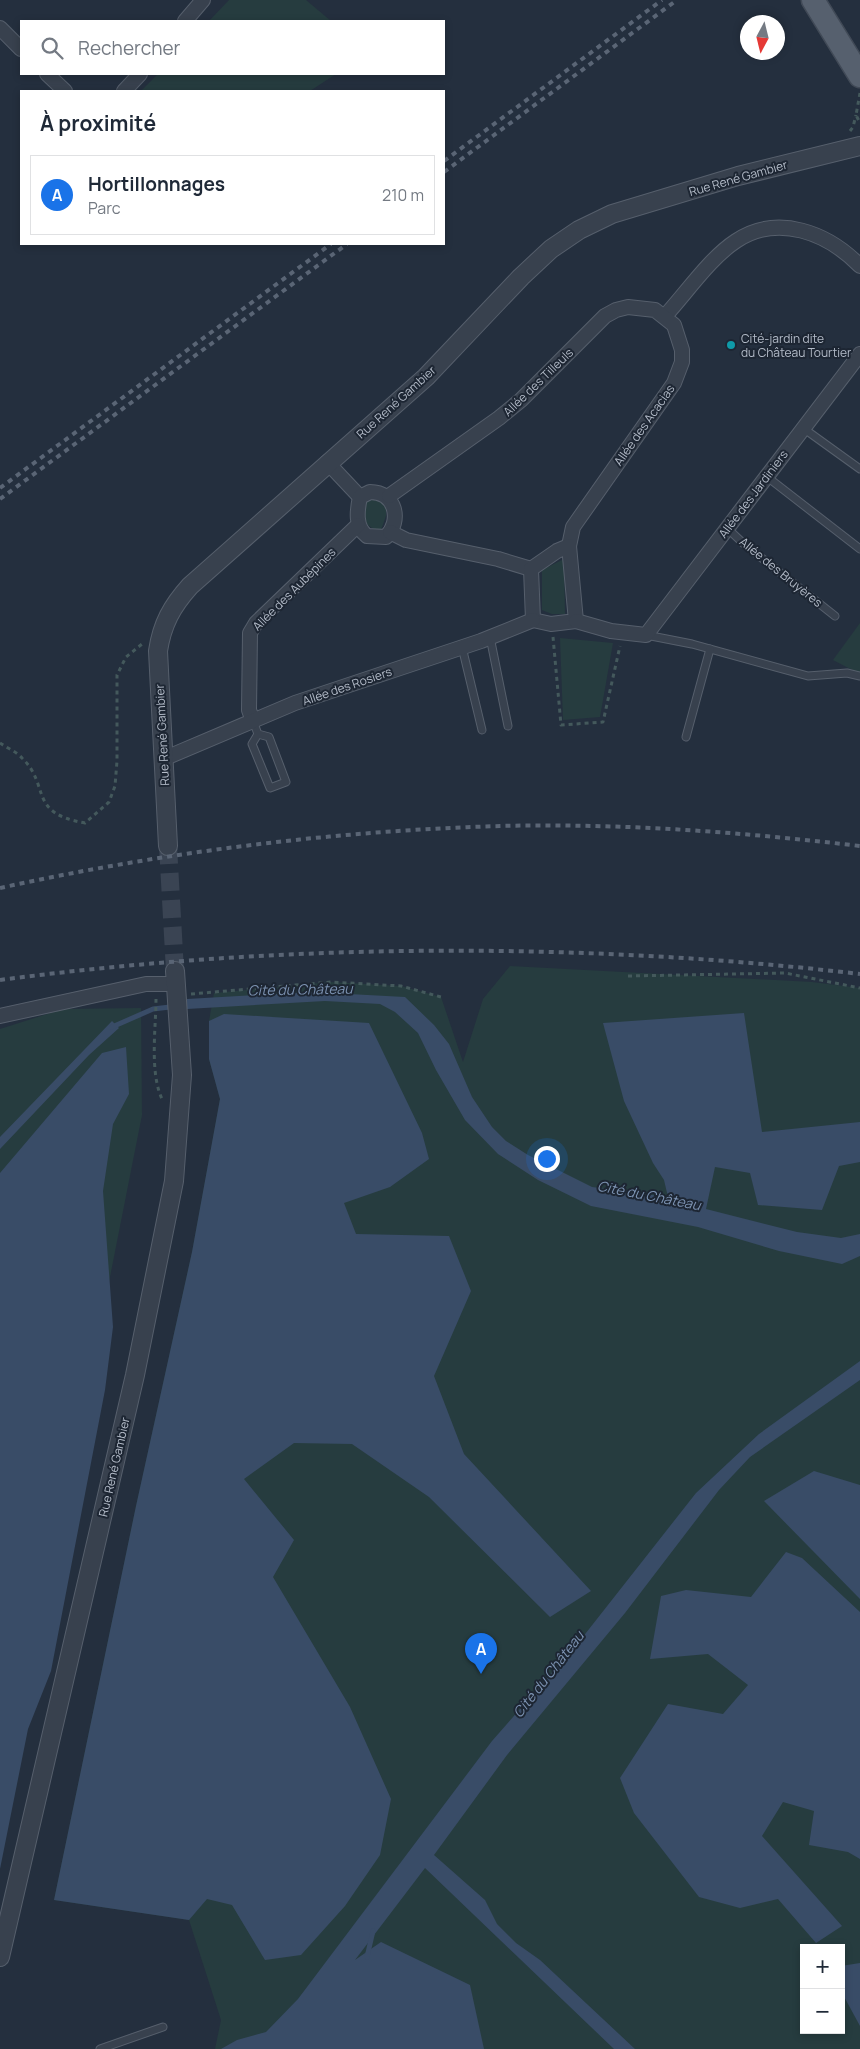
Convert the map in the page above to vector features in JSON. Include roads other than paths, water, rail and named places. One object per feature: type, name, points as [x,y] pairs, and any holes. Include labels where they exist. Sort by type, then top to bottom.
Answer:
[{"type":"main road","points":[[813,0],[860,76]]},
{"type":"street","points":[[186,20],[203,0]]},
{"type":"street","points":[[0,28],[20,48]]},
{"type":"street","points":[[48,75],[64,90]]},
{"type":"street","points":[[125,90],[139,75]]},
{"type":"street","name":"Rue René Gambier","points":[[168,846],[158,651],[161,632],[172,606],[190,586],[426,377],[533,266],[551,249],[579,230],[612,214],[738,176],[860,146]]},
{"type":"street","points":[[665,316],[724,251],[737,240],[759,232],[784,228],[812,233],[842,249],[860,266]]},
{"type":"street","name":"Allée des Tilleuls","points":[[389,496],[521,400],[605,316],[628,307],[656,310],[665,316]]},
{"type":"street","name":"Allée des Acacias","points":[[570,546],[573,527],[674,383],[679,372],[682,350],[674,325],[665,316]]},
{"type":"street","name":"Allée des Jardiniers","points":[[646,634],[860,354]]},
{"type":"street","points":[[328,462],[360,497]]},
{"type":"street","points":[[370,492],[380,492],[389,496],[394,506],[394,524],[390,532],[386,537],[367,536],[358,525],[357,508],[360,497],[370,492]]},
{"type":"street","name":"Allée des Aubépines","points":[[255,728],[249,710],[250,633],[256,623],[358,525]]},
{"type":"street","points":[[390,532],[406,540],[498,559],[531,568],[557,551],[570,546],[576,621]]},
{"type":"street","points":[[531,568],[533,620],[551,624],[576,621],[597,628],[646,634]]},
{"type":"street","name":"Allée des Rosiers","points":[[163,758],[255,728],[295,703],[462,647],[533,620]]},
{"type":"street","points":[[0,1016],[146,984],[175,983]]},
{"type":"street","name":"Rue René Gambier","points":[[0,1957],[78,1624],[163,1244],[174,1181],[182,1075],[175,983]]},
{"type":"lane","points":[[803,428],[860,468]]},
{"type":"lane","points":[[766,476],[860,549]]},
{"type":"lane","name":"Allée des Bruyères","points":[[727,528],[744,544],[835,616]]},
{"type":"lane","points":[[646,634],[710,649],[808,676],[847,673],[860,676]]},
{"type":"lane","points":[[490,637],[508,726]]},
{"type":"lane","points":[[462,647],[482,730]]},
{"type":"lane","points":[[686,737],[710,649]]},
{"type":"lane","points":[[255,728],[269,736],[286,782],[270,788],[252,744],[255,728]]},
{"type":"lane","points":[[100,2049],[163,2027]]},
{"type":"water","points":[[311,992],[405,997],[434,1025],[449,1044],[472,1097],[492,1127],[506,1141],[528,1155],[592,1187],[668,1197],[664,1180],[653,1163],[624,1101],[603,1023],[744,1013],[762,1132],[860,1122],[860,1162],[839,1166],[822,1210],[758,1205],[750,1173],[715,1167],[706,1209],[797,1232],[841,1238],[860,1234],[860,1256],[842,1264],[779,1251],[698,1227],[591,1206],[538,1180],[498,1154],[465,1120],[436,1070],[418,1033],[395,1012],[380,1004],[325,1001],[187,1009],[187,999]]},
{"type":"water","points":[[224,1014],[369,1023],[422,1133],[429,1159],[390,1187],[344,1203],[356,1234],[449,1236],[471,1291],[434,1376],[464,1454],[591,1591],[550,1617],[429,1497],[352,1444],[294,1443],[244,1479],[294,1540],[273,1577],[350,1707],[391,1799],[380,1855],[345,1906],[301,1955],[265,1960],[232,1905],[207,1899],[189,1920],[54,1900],[136,1506],[192,1252],[220,1099],[209,1059],[209,1021]]},
{"type":"water","points":[[112,1021],[119,1028],[89,1055],[0,1149],[0,1137]]},
{"type":"water","points":[[126,1047],[129,1094],[113,1124],[103,1191],[113,1327],[105,1390],[51,1671],[28,1729],[0,1869],[0,1173],[102,1053]]},
{"type":"water","points":[[860,1361],[860,1380],[750,1457],[719,1490],[625,1613],[507,1755],[434,1855],[485,1900],[497,1924],[516,1943],[540,1960],[635,2049],[614,2049],[425,1868],[355,1960],[381,1942],[470,1985],[484,2049],[221,2049],[237,2040],[266,2032],[298,1999],[492,1741],[582,1638],[696,1493],[759,1434]]},
{"type":"water","points":[[814,1471],[860,1485],[860,1599],[764,1501]]},
{"type":"water","points":[[786,1552],[802,1558],[860,1612],[860,1859],[848,1852],[809,1845],[814,1811],[783,1802],[762,1836],[842,1926],[816,1943],[778,1899],[740,1908],[699,1897],[634,1813],[620,1778],[668,1704],[723,1714],[748,1685],[708,1654],[650,1659],[661,1596],[686,1590],[751,1597]]},
{"type":"water","points":[[860,1963],[860,2026],[845,1998],[845,1965]]},
{"type":"waterway","name":"Cité du Château","points":[[112,1027],[153,1009],[170,1007]]},
{"type":"waterway","name":"Cité du Château","points":[[367,1957],[373,1931]]},
{"type":"tunnel","points":[[168,846],[175,971]]},
{"type":"railway","points":[[445,160],[662,0]]},
{"type":"railway","points":[[445,171],[677,0]]},
{"type":"railway","points":[[0,488],[330,245]]},
{"type":"railway","points":[[0,499],[346,245]]},
{"type":"railway","points":[[0,888],[124,864],[248,845],[311,838],[437,829],[545,825],[635,827],[725,833],[860,846]]},
{"type":"railway","points":[[0,980],[106,968],[213,959],[321,953],[430,951],[646,956],[754,963],[860,974]]},
{"type":"place","name":"Cité-jardin dite du Château Tourtier","points":[[731,345]]},
{"type":"place","name":"Hortillonnages","points":[[481,1674]]}]
